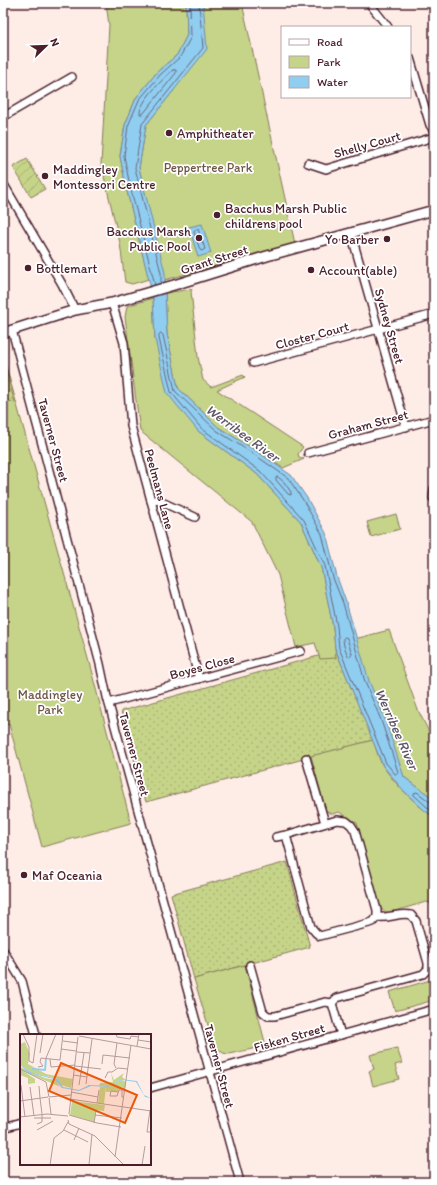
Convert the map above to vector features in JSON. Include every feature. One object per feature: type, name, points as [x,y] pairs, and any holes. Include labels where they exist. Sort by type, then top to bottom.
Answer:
[{"type":"main road","name":"Grant Street","points":[[8,332],[75,310],[112,303],[174,286],[267,256],[434,210]]},
{"type":"street","points":[[369,3],[387,26]]},
{"type":"street","points":[[411,61],[430,125],[434,131]]},
{"type":"street","points":[[3,117],[72,77]]},
{"type":"street","name":"Shelly Court","points":[[308,163],[326,169],[434,137]]},
{"type":"street","points":[[3,183],[59,279],[75,310]]},
{"type":"street","name":"Sydney Street","points":[[351,233],[406,427]]},
{"type":"street","name":"Peelmans Lane","points":[[112,303],[124,343],[131,426],[199,679]]},
{"type":"street","name":"Closter Court","points":[[253,363],[434,314]]},
{"type":"street","name":"Taverner Street","points":[[8,332],[100,664],[109,703],[240,1182]]},
{"type":"street","name":"Graham Street","points":[[308,453],[434,419]]},
{"type":"street","points":[[434,489],[434,499]]},
{"type":"street","points":[[151,500],[157,500],[195,517]]},
{"type":"street","name":"Boyes Close","points":[[109,703],[301,651]]},
{"type":"street","points":[[306,758],[325,823]]},
{"type":"street","points":[[276,837],[337,820],[346,821],[351,825],[355,832],[377,910],[377,918]]},
{"type":"street","points":[[250,965],[263,1012],[268,1016],[275,1016],[325,1002],[332,1003],[338,998],[423,974],[428,970],[428,963],[416,922],[411,915],[404,913],[386,918],[377,918],[373,922],[320,936],[316,933],[311,927],[286,835]]},
{"type":"street","points":[[3,950],[22,981],[36,1034]]},
{"type":"street","points":[[332,1003],[341,1035]]},
{"type":"street","name":"Fisken Street","points":[[151,1088],[434,1009]]},
{"type":"street","points":[[3,1128],[20,1123]]},
{"type":"green space","points":[[106,3],[186,3],[187,35],[177,55],[158,71],[136,98],[125,125],[120,156],[126,187],[149,279],[132,284],[125,282],[120,243],[101,164],[109,25]]},
{"type":"green space","name":"Peppertree Park","points":[[203,3],[242,3],[295,244],[165,280],[139,168],[146,125],[174,90],[204,5]]},
{"type":"green space","points":[[27,159],[45,189],[31,197],[13,167]]},
{"type":"green space","points":[[192,289],[198,357],[203,380],[211,387],[243,375],[245,377],[217,390],[303,447],[298,454],[299,457],[304,459],[283,468],[218,427],[178,388],[167,334],[165,293]]},
{"type":"green space","points":[[153,298],[155,339],[198,431],[257,474],[301,522],[321,567],[333,627],[336,658],[320,659],[315,643],[296,647],[278,575],[252,522],[140,431],[125,317],[127,306]]},
{"type":"green space","name":"Maddingley Park","points":[[3,355],[90,666],[131,823],[42,847],[9,724],[3,726]]},
{"type":"green space","points":[[3,370],[6,370],[15,403],[3,399]]},
{"type":"green space","points":[[396,514],[400,529],[371,537],[367,522]]},
{"type":"green space","points":[[389,630],[418,710],[434,742],[434,799],[404,777],[351,640]]},
{"type":"green space","points":[[336,651],[373,740],[146,802],[121,711]]},
{"type":"green space","points":[[373,740],[380,760],[387,772],[413,801],[434,817],[434,904],[426,902],[388,913],[381,909],[357,823],[339,812],[332,814],[326,811],[311,756]]},
{"type":"green space","points":[[287,862],[310,947],[194,979],[171,894]]},
{"type":"green space","points":[[245,965],[266,1046],[229,1054],[223,1053],[214,1045],[194,979]]},
{"type":"green space","points":[[434,979],[434,1000],[395,1011],[389,992]]},
{"type":"green space","points":[[397,1048],[402,1063],[395,1065],[399,1079],[373,1086],[369,1071],[374,1069],[370,1055]]},
{"type":"water","points":[[186,3],[203,3],[207,49],[146,125],[139,168],[165,273],[167,334],[178,388],[218,427],[291,475],[307,498],[326,533],[337,577],[346,602],[369,681],[385,719],[404,777],[434,799],[434,817],[424,810],[404,791],[383,766],[335,648],[333,627],[321,567],[301,522],[257,474],[198,431],[167,393],[155,339],[153,297],[126,187],[120,156],[125,125],[136,98],[158,71],[177,55],[187,35]]},
{"type":"water","points":[[202,224],[211,253],[198,257],[189,227]]},
{"type":"place","name":"Amphitheater","points":[[169,133]]},
{"type":"place","name":"Maddingley Montessori Centre","points":[[45,176]]},
{"type":"place","name":"Bacchus Marsh Public childrens pool","points":[[217,215]]},
{"type":"place","name":"Bacchus Marsh Public Pool","points":[[199,238]]},
{"type":"place","name":"Yo Barber","points":[[387,239]]},
{"type":"place","name":"Bottlemart","points":[[28,268]]},
{"type":"place","name":"Account(able)","points":[[311,270]]},
{"type":"place","name":"Maf Oceania","points":[[24,875]]},
{"type":"water label","name":"Werribee River","points":[[243,433]]},
{"type":"water label","name":"Werribee River","points":[[397,729]]}]
